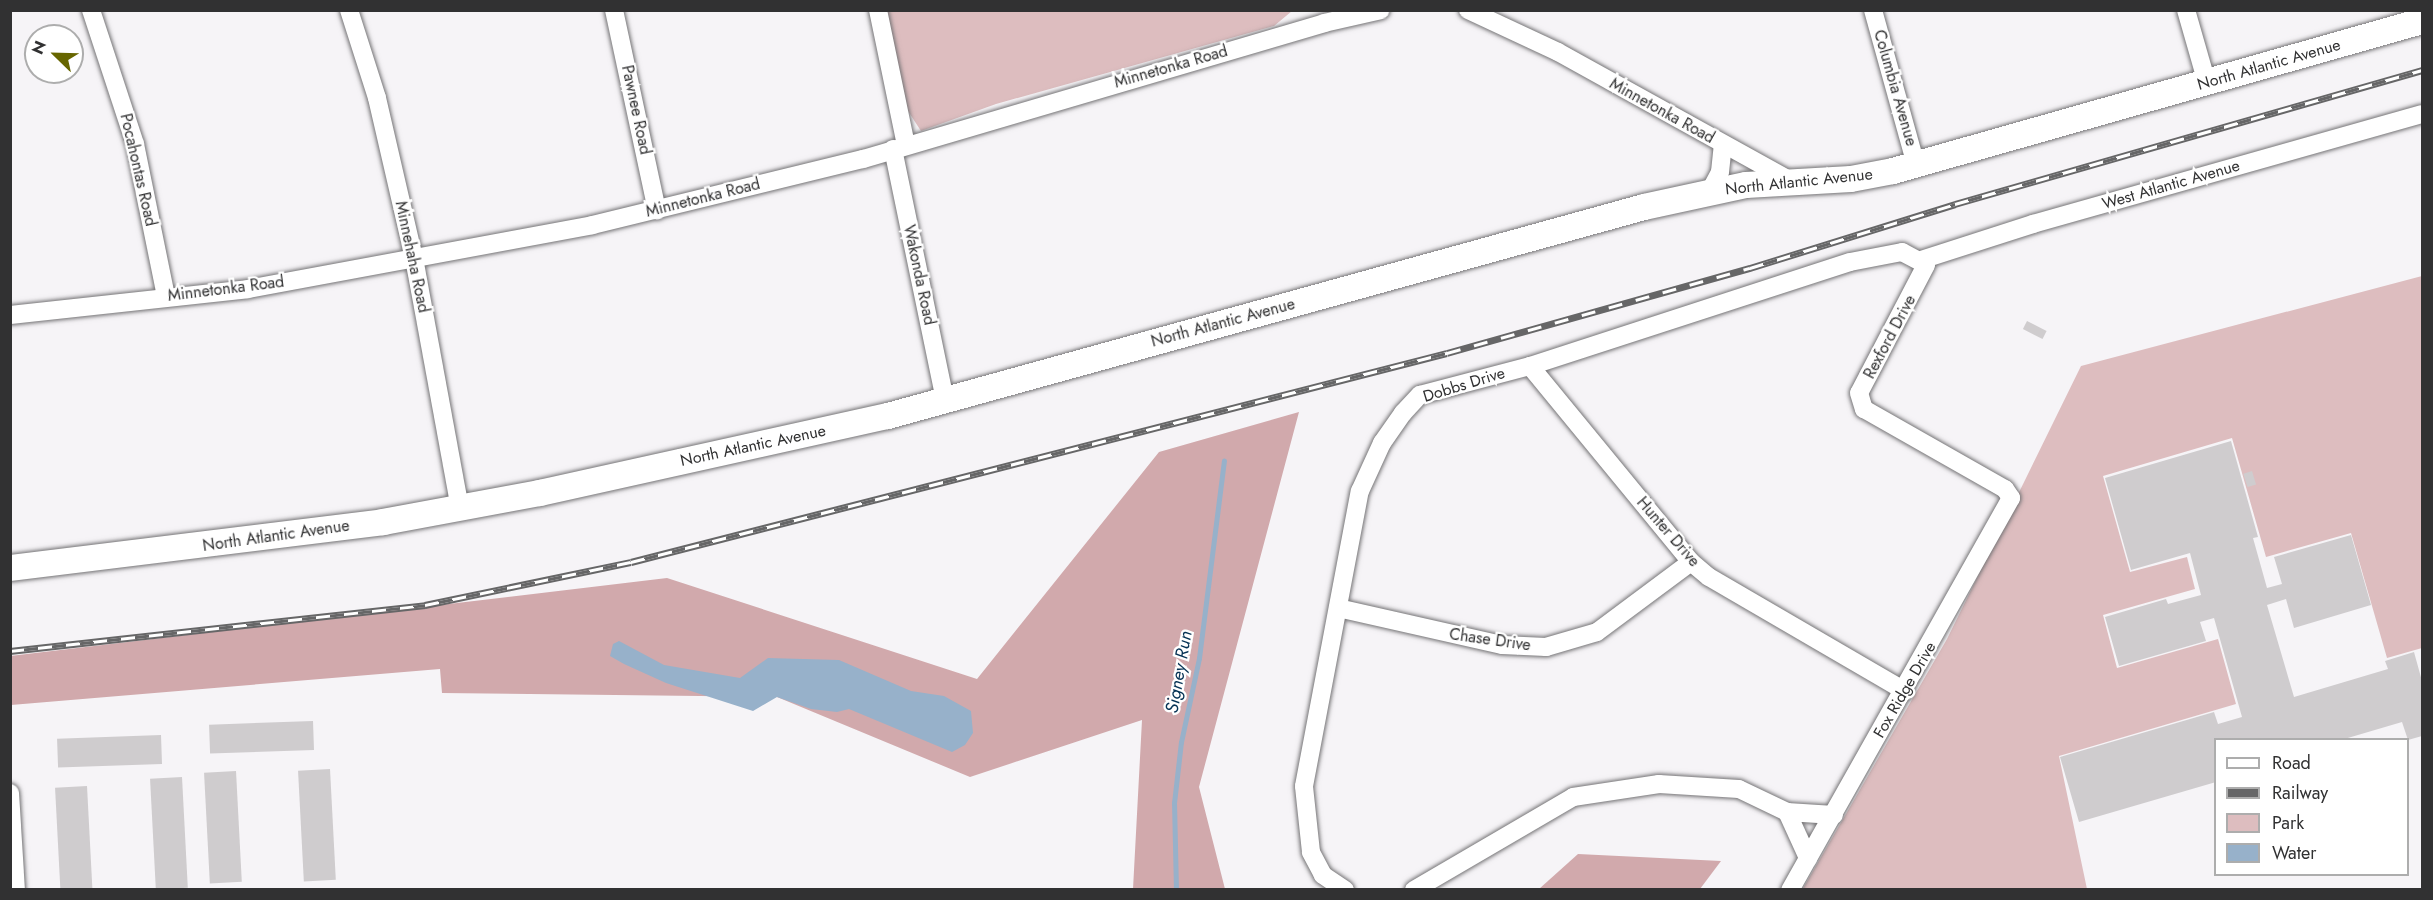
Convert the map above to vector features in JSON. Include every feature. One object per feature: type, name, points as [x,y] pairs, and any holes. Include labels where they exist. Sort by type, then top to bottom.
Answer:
[{"type":"street","name":"Pocahontas Road","points":[[92,10],[135,144],[166,297]]},
{"type":"street","name":"Minnehaha Road","points":[[349,10],[377,98],[414,258],[460,508]]},
{"type":"street","name":"Pawnee Road","points":[[614,10],[657,210]]},
{"type":"street","name":"Wakonda Road","points":[[878,10],[899,147],[945,400]]},
{"type":"street","name":"Minnetonka Road","points":[[10,315],[248,289],[657,210],[899,147],[1322,17],[1381,10]]},
{"type":"street","name":"Minnetonka Road","points":[[1468,10],[1558,52],[1791,181]]},
{"type":"street","name":"Columbia Avenue","points":[[1873,10],[1916,165]]},
{"type":"street","points":[[2186,10],[2207,83]]},
{"type":"street","name":"North Atlantic Avenue","points":[[10,568],[373,524],[460,508],[807,434],[945,400],[1590,221],[1710,191],[1791,181],[1851,179],[1916,165],[2422,21]]},
{"type":"street","name":"West Atlantic Avenue","points":[[1917,258],[2422,114]]},
{"type":"street","points":[[1710,191],[1720,172],[1723,145]]},
{"type":"street","name":"Dobbs Drive","points":[[1345,890],[1323,875],[1311,852],[1304,786],[1360,491],[1382,443],[1403,413],[1420,395],[1530,366],[1850,262],[1902,252],[1917,258]]},
{"type":"street","name":"Rexford Drive","points":[[1917,258],[1926,265],[1924,274],[1859,393],[1864,409],[2005,489]]},
{"type":"street","name":"Hunter Drive","points":[[1530,366],[1691,562],[1709,577],[1905,691]]},
{"type":"street","name":"Fox Ridge Drive","points":[[1790,890],[1997,527],[2011,498],[2005,489]]},
{"type":"street","name":"Chase Drive","points":[[1338,608],[1437,633],[1502,645],[1546,647],[1597,632],[1691,562]]},
{"type":"street","points":[[1414,890],[1573,797],[1659,784],[1739,789],[1787,812],[1834,815]]},
{"type":"street","points":[[10,793],[16,890]]},
{"type":"street","points":[[1787,812],[1808,858]]},
{"type":"green space","points":[[886,11],[1292,11],[1274,26],[996,104],[921,131],[908,111]]},
{"type":"green space","points":[[2422,276],[2422,648],[2387,658],[2351,533],[2266,557],[2232,438],[2103,476],[2130,572],[2187,557],[2195,589],[2103,615],[2117,668],[2218,639],[2236,704],[2059,756],[2087,889],[1802,890],[1947,639],[2081,366]]},
{"type":"shaded area","points":[[1299,412],[1199,787],[1225,889],[1133,889],[1142,720],[970,777],[777,697],[442,693],[440,669],[11,705],[10,656],[667,578],[977,679],[1159,452]]},
{"type":"shaded area","points":[[1578,854],[1721,861],[1700,889],[1539,889]]},
{"type":"water","points":[[619,641],[664,665],[740,678],[768,658],[839,660],[911,691],[944,696],[971,711],[973,733],[965,745],[952,752],[849,709],[837,712],[811,709],[777,697],[753,711],[666,683],[624,664],[610,656],[613,644]]},
{"type":"building","points":[[2027,321],[2047,331],[2043,339],[2023,329]]},
{"type":"building","points":[[2231,441],[2258,537],[2253,538],[2267,588],[2282,584],[2274,557],[2351,535],[2371,605],[2294,628],[2286,599],[2267,605],[2294,697],[2388,669],[2385,661],[2414,652],[2422,681],[2422,736],[2409,740],[2402,722],[2348,738],[2214,738],[2214,783],[2079,822],[2060,757],[2214,712],[2218,724],[2242,717],[2214,618],[2200,622],[2206,641],[2119,666],[2105,617],[2166,599],[2168,604],[2201,595],[2190,553],[2131,570],[2105,478]]},
{"type":"building","points":[[2252,471],[2256,484],[2247,487],[2243,474]]},
{"type":"building","points":[[313,721],[314,750],[210,754],[209,725]]},
{"type":"building","points":[[161,735],[162,764],[58,768],[57,739]]},
{"type":"building","points":[[330,769],[336,880],[304,882],[298,771]]},
{"type":"building","points":[[236,771],[242,882],[210,884],[204,773]]},
{"type":"building","points":[[182,777],[188,888],[156,890],[150,779]]},
{"type":"building","points":[[87,786],[92,890],[60,890],[55,788]]},
{"type":"waterway","name":"Signey Run","points":[[1176,890],[1174,803],[1181,742],[1199,658],[1224,461]]},
{"type":"railway","points":[[10,651],[425,605],[631,562],[1447,353],[1750,268],[1955,204],[2422,70]]}]
